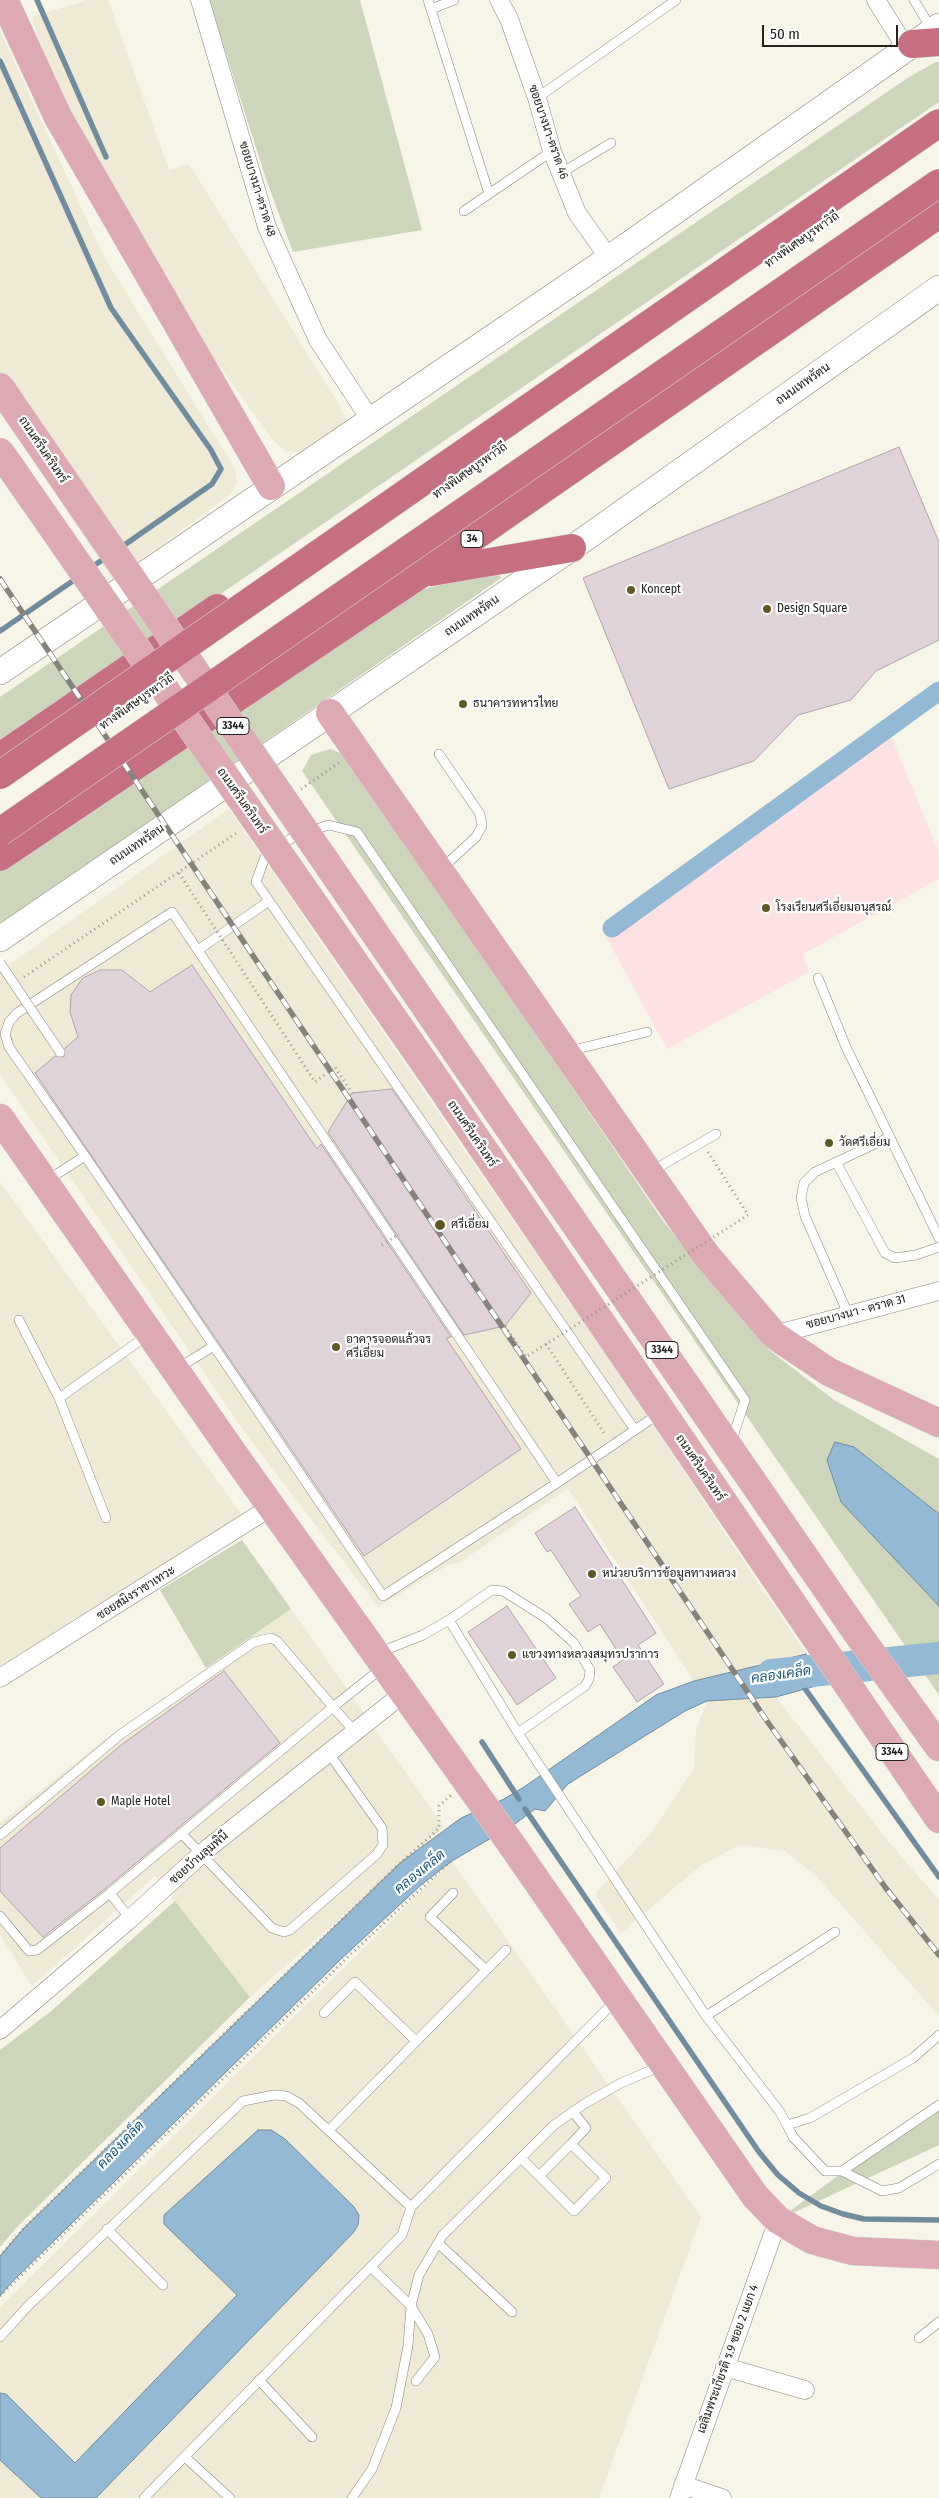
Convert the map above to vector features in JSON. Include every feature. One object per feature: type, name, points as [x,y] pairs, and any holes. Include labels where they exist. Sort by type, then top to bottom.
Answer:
[{"type":"highway","points":[[0,757],[939,116]]},
{"type":"highway","points":[[0,775],[939,123]]},
{"type":"highway","name":"ทางพิเศษบูรพาวิถี","points":[[0,796],[939,145]]},
{"type":"highway","points":[[0,832],[939,183]]},
{"type":"highway","name":"34","points":[[0,857],[421,574],[939,214]]},
{"type":"highway","points":[[421,574],[572,548]]},
{"type":"main road","points":[[4,0],[58,118],[271,486]]},
{"type":"main road","points":[[0,672],[609,258],[926,38]]},
{"type":"main road","name":"ถนนเทพรัตน","points":[[0,939],[572,548],[939,288]]},
{"type":"main road","name":"ถนนศรีนครินทร์","points":[[0,387],[857,1634],[939,1747]]},
{"type":"main road","name":"ถนนศรีนครินทร์","points":[[0,452],[439,1084],[845,1684],[939,1819]]},
{"type":"main road","points":[[330,713],[706,1255],[774,1335],[829,1372],[939,1423]]},
{"type":"main road","points":[[0,1118],[271,1507],[507,1838],[755,2196],[778,2220],[812,2240],[853,2251],[938,2255]]},
{"type":"street","name":"ซอยบางนา-ตราด 48","points":[[200,0],[267,227],[318,340],[370,419]]},
{"type":"street","name":"ซอยบางนา-ตราด 46","points":[[499,0],[509,19],[537,98],[552,151],[577,213],[609,258]]},
{"type":"street","points":[[876,0],[926,38]]},
{"type":"street","name":"ซอยบางนา - ตราด 31","points":[[774,1335],[939,1291]]},
{"type":"street","name":"ซอยสมิงราชาเทวะ","points":[[0,1678],[271,1507]]},
{"type":"street","name":"ซอยบ้านลุมพินี","points":[[0,2030],[130,1919],[202,1853],[354,1731],[404,1694]]},
{"type":"street","name":"เฉลิมพระเกียรติ ร.9 ซอย 2 แยก 4","points":[[681,2492],[778,2220]]},
{"type":"street","points":[[725,2367],[805,2390]]},
{"type":"street","points":[[681,2492],[722,2498]]},
{"type":"lane","points":[[454,0],[430,5],[489,194]]},
{"type":"lane","points":[[537,98],[676,0]]},
{"type":"lane","points":[[914,0],[926,38]]},
{"type":"lane","points":[[561,173],[611,143]]},
{"type":"lane","points":[[464,211],[552,151]]},
{"type":"lane","points":[[440,754],[480,814],[482,826],[476,837],[440,870]]},
{"type":"lane","points":[[635,1430],[256,882],[265,857],[290,839],[328,825],[357,832],[745,1400],[730,1448]]},
{"type":"lane","points":[[198,950],[269,901]]},
{"type":"lane","points":[[557,1483],[172,912],[17,1013],[9,1022],[5,1034],[9,1047],[383,1596],[557,1483],[662,1412]]},
{"type":"lane","points":[[0,963],[60,1052]]},
{"type":"lane","points":[[818,978],[846,1047],[939,1238]]},
{"type":"lane","points":[[566,1052],[647,1032]]},
{"type":"lane","points":[[649,1172],[716,1134]]},
{"type":"lane","points":[[848,1314],[805,1216],[801,1198],[804,1183],[815,1172],[890,1137]]},
{"type":"lane","points":[[45,1182],[85,1156]]},
{"type":"lane","points":[[836,1162],[885,1253],[895,1258],[916,1255],[939,1247]]},
{"type":"lane","points":[[19,1320],[59,1398],[106,1518]]},
{"type":"lane","points":[[59,1398],[150,1333]]},
{"type":"lane","points":[[175,1370],[214,1346]]},
{"type":"lane","points":[[0,1916],[23,1946],[33,1952],[110,1893],[333,1707],[380,1660],[450,1620],[492,1590],[503,1591],[546,1618],[574,1643],[590,1670],[589,1679],[585,1686],[518,1733]]},
{"type":"lane","points":[[450,1620],[518,1733],[706,2016],[780,2112],[793,2137],[825,2171],[842,2171],[882,2191],[899,2188],[939,2164]]},
{"type":"lane","points":[[0,1835],[121,1734],[254,1642],[271,1638],[277,1640],[354,1731]]},
{"type":"lane","points":[[181,1833],[272,1928],[284,1932],[297,1925],[377,1854],[383,1845],[382,1828],[328,1752]]},
{"type":"lane","points":[[110,1893],[130,1919]]},
{"type":"lane","points":[[453,1893],[430,1917],[486,1970]]},
{"type":"lane","points":[[706,2016],[835,1932]]},
{"type":"lane","points":[[329,2130],[506,1950]]},
{"type":"lane","points":[[324,2014],[355,1982],[416,2041]]},
{"type":"lane","points":[[144,2498],[402,2235],[411,2207],[618,1998]]},
{"type":"lane","points":[[787,2126],[810,2118],[913,2058],[939,2036]]},
{"type":"lane","points":[[352,2498],[372,2469],[396,2408],[408,2346],[411,2306],[419,2275],[442,2236],[554,2125],[622,2083],[664,2065]]},
{"type":"lane","points":[[0,2337],[27,2307],[107,2229],[243,2101],[260,2096],[286,2096],[299,2102],[411,2207]]},
{"type":"lane","points":[[842,2171],[939,2105]]},
{"type":"lane","points":[[539,2176],[586,2128],[573,2112]]},
{"type":"lane","points":[[520,2158],[574,2211],[606,2178],[571,2144]]},
{"type":"lane","points":[[107,2229],[163,2285]]},
{"type":"lane","points":[[438,2243],[512,2312]]},
{"type":"lane","points":[[371,2267],[411,2306],[428,2334],[435,2357],[416,2381]]},
{"type":"lane","points":[[919,2338],[939,2322]]},
{"type":"lane","points":[[259,2380],[312,2437]]},
{"type":"lane","points":[[185,2457],[230,2498]]},
{"type":"path","points":[[23,978],[240,831]]},
{"type":"path","points":[[179,873],[315,1082],[335,1067],[352,1094]]},
{"type":"path","points":[[505,1326],[526,1357],[748,1215],[702,1142]]},
{"type":"path","points":[[382,1245],[400,1234]]},
{"type":"path","points":[[546,1344],[612,1446]]},
{"type":"path","points":[[0,2256],[24,2228],[400,1863],[432,1836],[439,1828],[439,1806],[473,1790]]},
{"type":"path","points":[[0,2296],[352,1953],[453,1859]]},
{"type":"shaded area","points":[[87,0],[108,0],[169,170],[189,164],[341,408],[349,426],[317,445],[301,452],[287,452],[273,440],[206,348],[49,73],[32,17]]},
{"type":"shaded area","points":[[0,31],[104,257],[235,469],[237,482],[231,494],[113,580],[0,411]]},
{"type":"shaded area","name":"โรงเรียนศรีเอี่ยมอนุสรณ์","points":[[889,731],[939,853],[939,879],[803,954],[809,972],[667,1049],[606,937]]},
{"type":"shaded area","points":[[229,809],[607,1357],[806,1654],[694,1681],[568,1488],[459,1563],[448,1565],[378,1607],[241,1427],[0,1074],[0,971]]},
{"type":"shaded area","points":[[0,1182],[242,1515],[0,1667]]},
{"type":"shaded area","points":[[291,1609],[444,1827],[250,1997],[155,1876],[32,1986],[0,1935],[0,1823],[100,1743]]},
{"type":"shaded area","points":[[776,1697],[888,1841],[939,1900],[939,2016],[816,1876],[785,1851],[739,1845],[700,1866],[621,1933],[595,1894],[652,1832],[694,1768],[696,1730],[707,1701]]},
{"type":"shaded area","points":[[452,1861],[701,2217],[599,2498],[0,2498],[0,2307]]},
{"type":"green space","points":[[209,0],[360,0],[422,230],[293,252],[266,179]]},
{"type":"green space","points":[[939,62],[939,102],[0,745],[0,697],[909,77]]},
{"type":"green space","points":[[497,571],[501,578],[0,925],[0,865],[408,593]]},
{"type":"green space","points":[[330,749],[350,757],[387,816],[663,1221],[768,1349],[834,1400],[939,1459],[939,1695],[302,771],[311,755]]},
{"type":"green space","points":[[242,1540],[291,1609],[206,1668],[160,1590]]},
{"type":"green space","points":[[175,1901],[250,1997],[17,2227],[0,2247],[0,2050],[50,2012]]},
{"type":"green space","points":[[939,2101],[939,2145],[778,2220]]},
{"type":"water","points":[[835,1442],[854,1447],[939,1514],[939,1606],[841,1502],[827,1460]]},
{"type":"water","points":[[806,1654],[823,1684],[776,1697],[707,1701],[685,1711],[568,1784],[545,1811],[535,1809],[515,1824],[452,1861],[421,1885],[340,1960],[13,2281],[0,2296],[0,2256],[24,2228],[400,1863],[461,1818],[504,1799],[524,1787],[656,1695],[694,1681]]},
{"type":"water","points":[[258,2130],[271,2130],[285,2139],[354,2207],[359,2215],[358,2225],[353,2233],[96,2498],[41,2498],[0,2460],[0,2393],[6,2394],[75,2463],[237,2295],[164,2224],[164,2215]]},
{"type":"building","name":"Design Square","points":[[899,447],[939,542],[939,640],[876,671],[851,700],[798,715],[754,761],[669,789],[583,578]]},
{"type":"building","name":"อาคารจอดแล้วจร ศรีเอี่ยม","points":[[192,965],[317,1149],[321,1144],[451,1337],[446,1338],[521,1449],[364,1556],[35,1073],[55,1056],[64,1057],[65,1048],[78,1037],[70,1012],[71,995],[83,978],[100,970],[122,970],[150,992]]},
{"type":"building","name":"ศรีเอี่ยม","points":[[392,1089],[531,1293],[505,1326],[464,1335],[328,1132],[352,1093]]},
{"type":"building","name":"หน่วยบริการข้อมูลทางหลวง","points":[[575,1507],[656,1633],[638,1645],[664,1684],[637,1702],[613,1667],[623,1660],[600,1624],[588,1632],[569,1604],[581,1596],[551,1550],[547,1552],[535,1533]]},
{"type":"building","name":"แขวงทางหลวงสมุทรปราการ","points":[[507,1606],[556,1678],[517,1705],[468,1632]]},
{"type":"building","name":"Maple Hotel","points":[[224,1671],[280,1743],[106,1888],[43,1937],[0,1891],[0,1848],[121,1745]]},
{"type":"waterway","points":[[37,0],[106,157]]},
{"type":"waterway","points":[[0,61],[111,308],[211,450],[221,469],[212,484],[120,548]]},
{"type":"waterway","points":[[89,569],[108,556]]},
{"type":"waterway","points":[[0,631],[77,578]]},
{"type":"waterway","points":[[612,928],[939,691]]},
{"type":"waterway","name":"คลองเคล็ด","points":[[772,1675],[939,1658]]},
{"type":"waterway","points":[[801,1683],[939,1877]]},
{"type":"waterway","points":[[482,1742],[519,1799]]},
{"type":"waterway","points":[[525,1809],[759,2152],[778,2175],[799,2193],[821,2206],[843,2214],[864,2219],[939,2220]]},
{"type":"railway","points":[[0,579],[767,1721],[885,1887],[939,1955]]},
{"type":"place","name":"Koncept","points":[[631,590]]},
{"type":"place","name":"Design Square","points":[[767,609]]},
{"type":"place","name":"ธนาคารทหารไทย","points":[[463,704]]},
{"type":"place","name":"โรงเรียนศรีเอี่ยมอนุสรณ์","points":[[766,908]]},
{"type":"place","name":"วัดศรีเอี่ยม","points":[[829,1143]]},
{"type":"place","name":"ศรีเอี่ยม","points":[[440,1225]]},
{"type":"place","name":"อาคารจอดแล้วจร ศรีเอี่ยม","points":[[336,1347]]},
{"type":"place","name":"หน่วยบริการข้อมูลทางหลวง","points":[[592,1574]]},
{"type":"place","name":"แขวงทางหลวงสมุทรปราการ","points":[[512,1655]]},
{"type":"place","name":"Maple Hotel","points":[[101,1802]]}]
